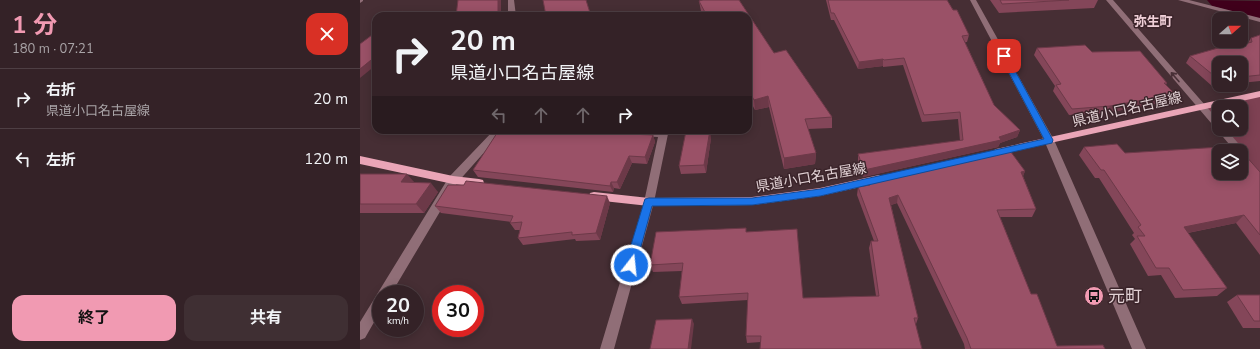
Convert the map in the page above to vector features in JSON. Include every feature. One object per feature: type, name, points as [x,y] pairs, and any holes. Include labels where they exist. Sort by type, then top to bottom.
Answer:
[{"type":"main road","name":"県道小口名古屋線","points":[[988,154],[1260,94]]},
{"type":"main road","points":[[360,160],[453,180],[492,184]]},
{"type":"main road","name":"県道小口名古屋線","points":[[586,195],[649,202],[752,202],[820,192],[889,177]]},
{"type":"street","points":[[511,0],[512,12]]},
{"type":"street","points":[[973,0],[1049,140],[1139,349]]},
{"type":"street","points":[[1109,0],[1212,120]]},
{"type":"street","points":[[1181,0],[1260,20]]},
{"type":"street","points":[[389,285],[453,180],[495,134]]},
{"type":"street","points":[[607,349],[649,202],[663,134]]},
{"type":"street","points":[[1227,136],[1234,144]]},
{"type":"street","points":[[360,334],[372,314]]},
{"type":"shaded area","points":[[1260,94],[1260,174],[1248,160],[1248,144],[1234,144],[1227,136],[1248,136],[1248,100],[1233,100]]},
{"type":"shaded area","points":[[1212,105],[1212,119],[1201,107]]},
{"type":"building","points":[[458,0],[498,0],[498,12],[456,12]]},
{"type":"building","points":[[543,0],[586,0],[590,12],[545,12]]},
{"type":"building","points":[[739,0],[747,12],[705,12],[699,1]]},
{"type":"building","points":[[828,0],[947,0],[953,10],[957,10],[969,35],[962,36],[994,105],[1020,130],[999,137],[1001,140],[864,170],[858,154],[963,140],[960,112],[924,115],[904,58],[859,62],[834,13],[831,13]]},
{"type":"building","points":[[1000,0],[1069,0],[1002,4]]},
{"type":"building","points":[[752,20],[774,53],[786,50],[832,117],[805,119],[816,153],[784,158],[768,96],[754,100],[752,96]]},
{"type":"building","points":[[372,35],[372,59],[360,69],[360,44]]},
{"type":"building","points":[[1260,35],[1260,75],[1248,76],[1248,56],[1212,56],[1212,74],[1190,56],[1218,48],[1248,48],[1248,43],[1252,42],[1251,38]]},
{"type":"building","points":[[1085,45],[1092,52],[1140,51],[1167,83],[1164,83],[1175,94],[1110,106],[1072,109],[1056,85],[1061,84],[1037,48]]},
{"type":"building","points":[[496,134],[653,135],[645,157],[629,156],[617,182],[611,182],[610,186],[473,170]]},
{"type":"building","points":[[685,134],[709,134],[704,165],[679,166]]},
{"type":"building","points":[[1117,144],[1125,153],[1212,148],[1212,180],[1248,180],[1248,158],[1260,172],[1260,235],[1244,215],[1184,227],[1227,288],[1183,290],[1169,268],[1156,268],[1137,236],[1145,236],[1138,227],[1141,225],[1104,170],[1101,170],[1084,147]]},
{"type":"building","points":[[1008,148],[1025,171],[1021,172],[1036,209],[997,210],[1031,294],[1037,294],[1057,346],[1103,345],[1105,349],[971,349],[898,195],[889,198],[918,318],[914,318],[922,349],[760,349],[761,336],[746,336],[748,293],[679,297],[683,263],[650,265],[656,232],[746,228],[746,232],[797,229],[803,298],[879,296],[871,241],[878,241],[858,187],[870,185],[868,179]]},
{"type":"building","points":[[360,174],[407,174],[401,182],[431,183],[416,204],[360,204]]},
{"type":"building","points":[[466,181],[607,196],[596,233],[572,235],[572,232],[518,238],[522,222],[510,223],[513,216],[435,206],[448,185],[464,185]]},
{"type":"building","points":[[1237,295],[1260,295],[1260,321],[1254,321]]},
{"type":"building","points":[[692,319],[688,349],[650,349],[656,320]]},
{"type":"waterway","points":[[1222,0],[1260,10]]},
{"type":"place","name":"元町","points":[[1094,296]]},
{"type":"district","name":"弥生町","points":[[1153,21]]},
{"type":"route","points":[[631,265],[649,202],[752,202],[820,192],[1049,140],[1004,56]]}]
